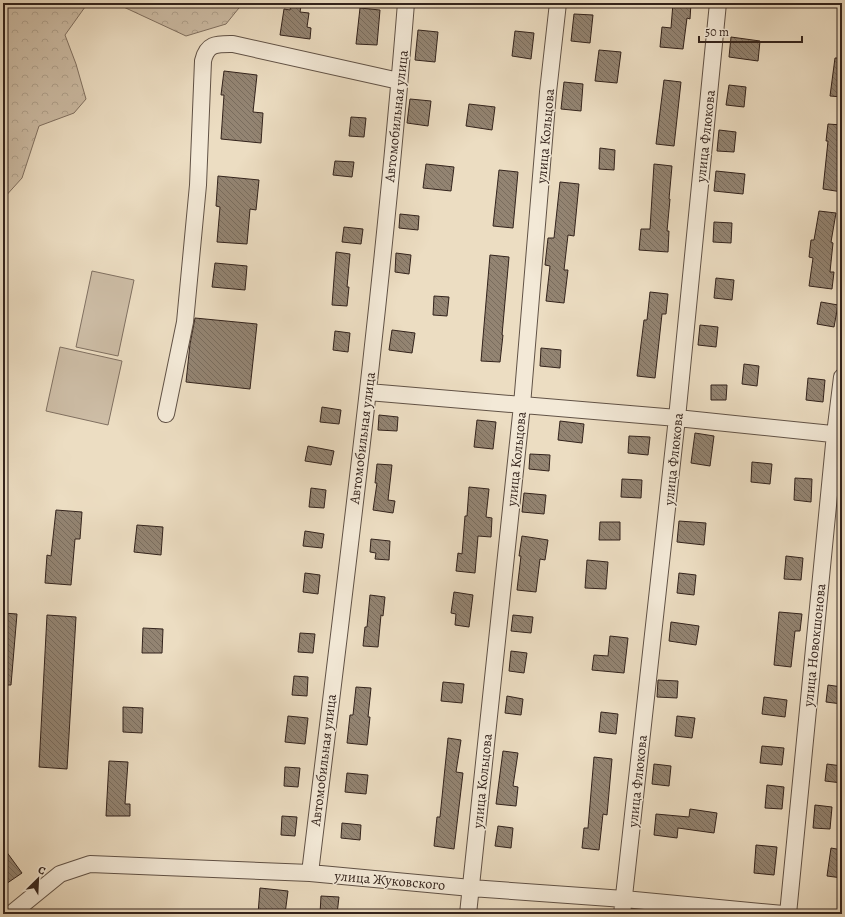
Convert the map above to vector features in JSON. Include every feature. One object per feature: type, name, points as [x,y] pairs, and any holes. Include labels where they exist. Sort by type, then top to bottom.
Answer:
[{"type":"street","name":"Автомобильная улица","points":[[310,873],[368,392],[406,3]]},
{"type":"street","name":"улица Кольцова","points":[[468,914],[522,405],[548,100],[558,3]]},
{"type":"street","name":"улица Флюкова","points":[[623,906],[677,418],[718,3]]},
{"type":"street","points":[[166,414],[185,322],[198,185],[203,61],[207,50],[211,46],[233,44],[399,81]]},
{"type":"street","name":"улица Новокшонова","points":[[788,914],[839,435],[842,377]]},
{"type":"street","points":[[368,392],[677,418],[839,435]]},
{"type":"street","name":"улица Жуковского","points":[[11,914],[60,874],[90,864],[310,873],[471,888],[623,906],[783,914]]},
{"type":"green space","points":[[3,3],[112,3],[85,7],[65,35],[76,64],[86,99],[74,113],[39,126],[22,178],[3,199]]},
{"type":"green space","points":[[115,3],[243,3],[226,24],[186,36]]},
{"type":"green space","points":[[92,271],[134,280],[118,356],[76,347]]},
{"type":"green space","points":[[60,347],[122,361],[108,425],[46,411]]},
{"type":"building","points":[[673,3],[691,3],[690,19],[687,18],[683,49],[660,47],[662,27],[671,28]]},
{"type":"building","points":[[291,5],[301,6],[300,12],[309,13],[307,27],[311,28],[310,39],[280,35],[284,9],[290,10]]},
{"type":"building","points":[[360,8],[380,10],[377,45],[356,44]]},
{"type":"building","points":[[574,14],[593,15],[590,43],[571,41]]},
{"type":"building","points":[[418,30],[438,32],[435,62],[415,60]]},
{"type":"building","points":[[515,31],[534,33],[531,59],[512,56]]},
{"type":"building","points":[[731,37],[760,41],[758,61],[729,57]]},
{"type":"building","points":[[599,50],[621,52],[617,83],[595,81]]},
{"type":"building","points":[[835,58],[842,58],[842,97],[830,96]]},
{"type":"building","points":[[224,71],[257,75],[253,112],[263,113],[261,143],[221,139],[224,95],[221,95]]},
{"type":"building","points":[[664,80],[681,82],[674,146],[656,144]]},
{"type":"building","points":[[564,82],[583,84],[581,111],[561,109]]},
{"type":"building","points":[[729,85],[746,87],[744,107],[726,105]]},
{"type":"building","points":[[410,99],[431,101],[428,126],[407,123]]},
{"type":"building","points":[[469,104],[495,107],[492,130],[466,126]]},
{"type":"building","points":[[351,117],[366,118],[364,137],[349,136]]},
{"type":"building","points":[[828,124],[842,125],[842,192],[823,189],[828,141],[826,141]]},
{"type":"building","points":[[719,130],[736,132],[734,152],[717,151]]},
{"type":"building","points":[[600,148],[615,150],[614,170],[599,169]]},
{"type":"building","points":[[335,161],[354,162],[352,177],[333,175]]},
{"type":"building","points":[[426,164],[454,167],[451,191],[423,188]]},
{"type":"building","points":[[654,164],[672,166],[667,231],[669,231],[668,252],[639,250],[641,229],[650,229]]},
{"type":"building","points":[[499,170],[518,172],[513,228],[493,226]]},
{"type":"building","points":[[716,171],[745,174],[743,194],[714,191]]},
{"type":"building","points":[[218,176],[259,180],[256,210],[250,209],[247,244],[217,242],[220,207],[216,206]]},
{"type":"building","points":[[560,182],[579,184],[574,236],[568,235],[564,270],[568,270],[564,303],[546,301],[550,266],[545,265],[548,238],[554,238]]},
{"type":"building","points":[[819,211],[836,213],[831,242],[833,243],[830,272],[834,272],[832,289],[809,286],[813,258],[809,257],[811,240],[814,240]]},
{"type":"building","points":[[400,214],[419,216],[418,230],[399,228]]},
{"type":"building","points":[[714,222],[732,223],[731,243],[713,242]]},
{"type":"building","points":[[344,227],[363,229],[361,244],[342,242]]},
{"type":"building","points":[[336,252],[350,254],[347,306],[332,305]]},
{"type":"building","points":[[396,253],[411,255],[409,274],[395,272]]},
{"type":"building","points":[[490,255],[509,257],[500,362],[481,361]]},
{"type":"building","points":[[215,263],[247,266],[245,290],[212,287]]},
{"type":"building","points":[[716,278],[734,280],[732,300],[714,298]]},
{"type":"building","points":[[650,292],[668,294],[666,314],[662,314],[655,378],[637,376],[644,320],[647,320]]},
{"type":"building","points":[[434,296],[449,297],[447,316],[433,315]]},
{"type":"building","points":[[821,302],[838,305],[834,327],[817,324]]},
{"type":"building","points":[[195,318],[257,324],[250,389],[186,382],[190,344]]},
{"type":"building","points":[[700,325],[718,327],[716,347],[698,345]]},
{"type":"building","points":[[392,330],[415,333],[412,353],[389,350]]},
{"type":"building","points":[[335,331],[350,333],[348,352],[333,350]]},
{"type":"building","points":[[541,348],[561,350],[560,368],[540,366]]},
{"type":"building","points":[[744,364],[759,366],[757,386],[742,384]]},
{"type":"building","points":[[808,378],[825,380],[823,402],[806,400]]},
{"type":"building","points":[[711,385],[727,385],[726,400],[711,400]]},
{"type":"building","points":[[322,407],[341,410],[339,424],[320,422]]},
{"type":"building","points":[[379,415],[398,417],[397,431],[378,430]]},
{"type":"building","points":[[477,420],[496,422],[493,449],[474,447]]},
{"type":"building","points":[[560,421],[584,424],[582,443],[558,440]]},
{"type":"building","points":[[695,433],[714,436],[710,466],[691,463]]},
{"type":"building","points":[[629,436],[650,437],[648,455],[628,453]]},
{"type":"building","points":[[308,446],[334,451],[331,465],[305,461]]},
{"type":"building","points":[[530,454],[550,455],[549,471],[529,469]]},
{"type":"building","points":[[752,462],[772,464],[770,484],[751,482]]},
{"type":"building","points":[[377,464],[392,465],[388,500],[395,501],[393,513],[373,510],[377,483],[375,483]]},
{"type":"building","points":[[795,478],[812,479],[811,502],[794,500]]},
{"type":"building","points":[[622,479],[642,480],[641,498],[621,497]]},
{"type":"building","points":[[469,487],[489,489],[486,517],[492,518],[491,537],[478,536],[475,573],[456,571],[458,553],[462,554]]},
{"type":"building","points":[[311,488],[326,490],[324,508],[309,507]]},
{"type":"building","points":[[524,493],[546,495],[544,514],[522,512]]},
{"type":"building","points":[[56,510],[82,512],[80,539],[75,539],[71,585],[45,583],[47,555],[51,556]]},
{"type":"building","points":[[679,521],[706,523],[704,545],[677,542]]},
{"type":"building","points":[[600,522],[620,522],[620,540],[599,540]]},
{"type":"building","points":[[137,525],[163,527],[161,555],[134,552]]},
{"type":"building","points":[[305,531],[324,534],[322,548],[303,546]]},
{"type":"building","points":[[522,536],[548,540],[545,560],[540,559],[536,592],[517,590]]},
{"type":"building","points":[[371,539],[390,541],[389,560],[375,559],[376,553],[370,552]]},
{"type":"building","points":[[786,556],[803,558],[801,580],[784,579]]},
{"type":"building","points":[[587,560],[608,562],[606,589],[585,588]]},
{"type":"building","points":[[305,573],[320,575],[318,594],[303,592]]},
{"type":"building","points":[[679,573],[696,575],[694,595],[677,593]]},
{"type":"building","points":[[454,592],[473,595],[469,627],[455,625],[456,614],[451,613]]},
{"type":"building","points":[[370,595],[385,597],[383,616],[381,615],[378,647],[363,646],[365,627],[367,627]]},
{"type":"building","points":[[779,612],[802,614],[800,631],[795,631],[791,667],[774,665]]},
{"type":"building","points":[[3,613],[17,614],[11,685],[3,685]]},
{"type":"building","points":[[47,615],[76,617],[67,769],[39,767]]},
{"type":"building","points":[[513,615],[533,617],[531,633],[511,631]]},
{"type":"building","points":[[671,622],[699,626],[696,645],[669,641]]},
{"type":"building","points":[[143,628],[163,629],[162,653],[142,653]]},
{"type":"building","points":[[300,633],[315,634],[313,653],[298,652]]},
{"type":"building","points":[[610,636],[628,638],[624,673],[592,670],[594,655],[608,656]]},
{"type":"building","points":[[511,651],[527,653],[524,673],[509,671]]},
{"type":"building","points":[[294,676],[308,677],[307,696],[292,695]]},
{"type":"building","points":[[658,680],[678,681],[677,698],[657,697]]},
{"type":"building","points":[[443,682],[464,684],[462,703],[441,701]]},
{"type":"building","points":[[828,685],[842,687],[842,704],[826,702]]},
{"type":"building","points":[[356,687],[371,688],[367,745],[347,743],[350,715],[353,715]]},
{"type":"building","points":[[507,696],[523,699],[521,715],[505,713]]},
{"type":"building","points":[[764,697],[787,700],[785,717],[762,714]]},
{"type":"building","points":[[123,707],[143,708],[142,733],[123,732]]},
{"type":"building","points":[[601,712],[618,714],[616,734],[599,732]]},
{"type":"building","points":[[288,716],[308,718],[305,744],[285,742]]},
{"type":"building","points":[[677,716],[695,718],[692,738],[675,736]]},
{"type":"building","points":[[448,738],[461,740],[456,772],[463,773],[454,849],[434,846],[437,817],[440,817]]},
{"type":"building","points":[[762,746],[784,748],[782,765],[760,763]]},
{"type":"building","points":[[503,751],[518,753],[513,786],[518,787],[516,806],[496,804]]},
{"type":"building","points":[[594,757],[612,759],[607,815],[603,814],[599,850],[582,848],[584,828],[588,828]]},
{"type":"building","points":[[109,761],[128,762],[125,804],[130,804],[130,816],[106,816]]},
{"type":"building","points":[[654,764],[671,766],[669,786],[652,784]]},
{"type":"building","points":[[827,764],[842,766],[842,783],[825,781]]},
{"type":"building","points":[[285,767],[300,768],[298,787],[284,786]]},
{"type":"building","points":[[347,773],[368,775],[366,794],[345,792]]},
{"type":"building","points":[[767,785],[784,787],[782,809],[765,808]]},
{"type":"building","points":[[815,805],[832,807],[830,829],[813,828]]},
{"type":"building","points":[[690,809],[717,813],[714,833],[678,828],[677,838],[654,835],[656,814],[689,817]]},
{"type":"building","points":[[282,816],[297,817],[295,836],[281,835]]},
{"type":"building","points":[[342,823],[361,825],[360,840],[341,838]]},
{"type":"building","points":[[498,826],[513,828],[511,848],[495,846]]},
{"type":"building","points":[[756,845],[777,847],[774,875],[754,873]]},
{"type":"building","points":[[3,847],[22,873],[3,886]]},
{"type":"building","points":[[831,848],[842,850],[842,878],[827,876]]},
{"type":"building","points":[[260,888],[288,891],[285,914],[258,914]]},
{"type":"building","points":[[321,896],[339,897],[337,914],[320,914]]}]
